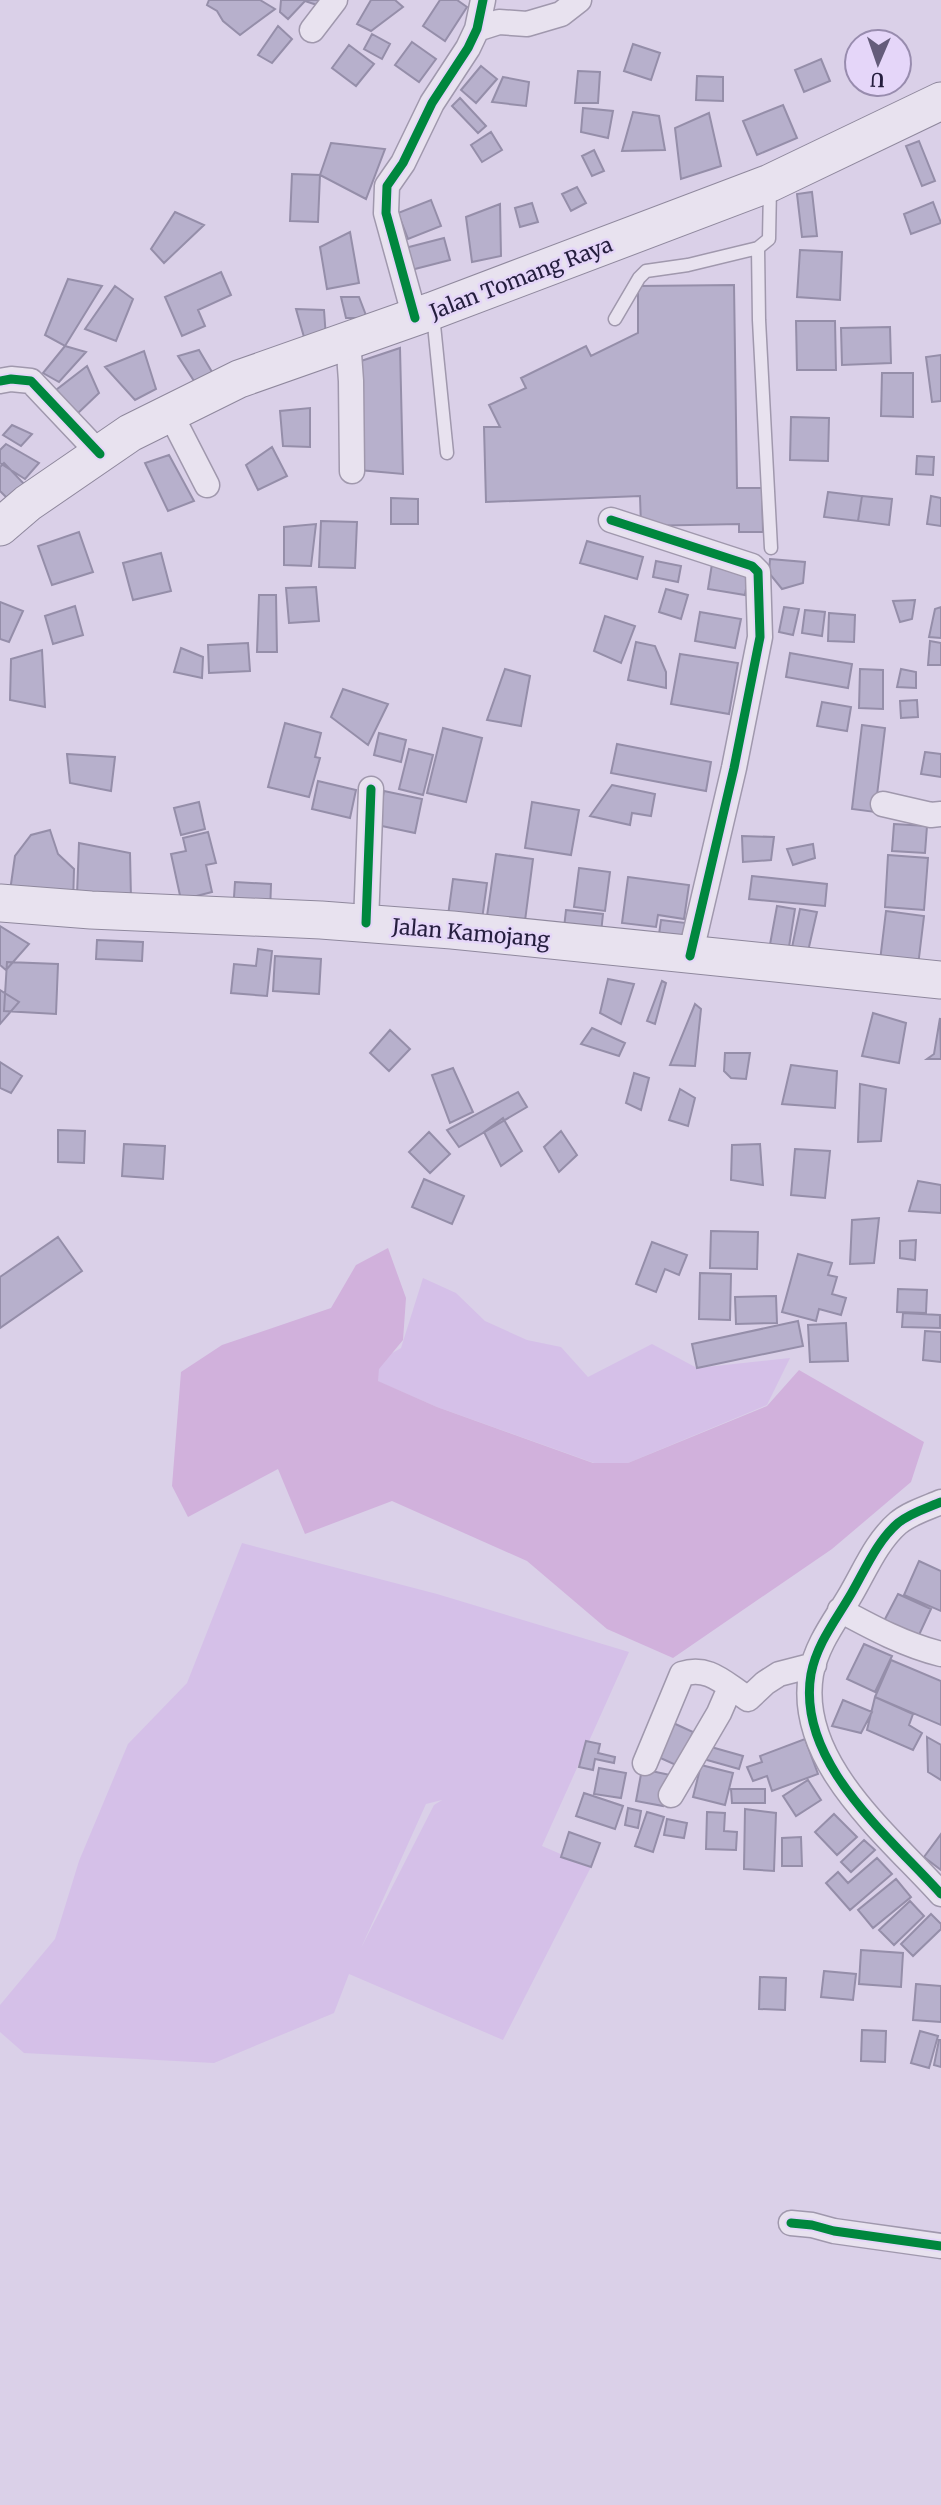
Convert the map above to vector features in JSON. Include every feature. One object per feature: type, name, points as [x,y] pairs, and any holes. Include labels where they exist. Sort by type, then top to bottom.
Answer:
[{"type":"main road","name":"Jalan Tomang Raya","points":[[0,527],[28,503],[130,433],[239,379],[424,315],[766,185],[941,101]]},
{"type":"main road","name":"Jalan Kamojang","points":[[0,903],[452,930],[941,980]]},
{"type":"street","points":[[312,30],[335,0]]},
{"type":"street","points":[[424,315],[386,213],[387,186],[403,163],[432,103],[478,29],[483,0]]},
{"type":"street","points":[[478,29],[499,22],[527,24],[561,14],[579,0]]},
{"type":"street","points":[[348,340],[352,471]]},
{"type":"street","points":[[0,381],[31,381],[100,454]]},
{"type":"street","points":[[170,413],[207,485]]},
{"type":"street","points":[[611,520],[752,566],[758,572],[760,637],[734,768],[690,956]]},
{"type":"street","points":[[366,923],[371,789]]},
{"type":"street","points":[[883,804],[931,815],[941,814]]},
{"type":"street","points":[[941,1502],[916,1512],[893,1528],[872,1557],[826,1631],[814,1665],[809,1700],[819,1743],[845,1788],[941,1894]]},
{"type":"street","points":[[840,1610],[918,1648],[941,1654]]},
{"type":"street","points":[[645,1763],[682,1674],[695,1670],[718,1678],[748,1699],[779,1674],[814,1665]]},
{"type":"street","points":[[671,1796],[719,1713],[729,1690],[734,1689]]},
{"type":"street","points":[[791,2223],[941,2246]]},
{"type":"lane","points":[[766,185],[759,320],[771,548]]},
{"type":"lane","points":[[615,319],[646,271],[688,265],[761,246]]},
{"type":"lane","points":[[424,315],[447,453]]},
{"type":"shaded area","points":[[388,1248],[406,1298],[403,1340],[379,1369],[378,1381],[437,1407],[593,1463],[628,1463],[767,1406],[799,1370],[924,1442],[911,1482],[832,1549],[673,1658],[607,1629],[527,1561],[392,1501],[305,1534],[278,1469],[188,1517],[172,1486],[181,1372],[222,1345],[331,1308],[356,1265]]},
{"type":"shaded area","points":[[423,1278],[456,1293],[485,1321],[527,1340],[561,1347],[588,1377],[652,1344],[697,1368],[790,1358],[767,1405],[628,1463],[594,1463],[437,1407],[377,1381],[380,1360],[401,1348]]},
{"type":"shaded area","points":[[242,1543],[437,1594],[629,1652],[542,1846],[591,1867],[503,2040],[349,1974],[334,2013],[214,2063],[24,2053],[0,2032],[0,2005],[55,1939],[79,1861],[128,1744],[187,1683]],"holes":[[[442,1800],[434,1805],[361,1948],[426,1804]]]},
{"type":"building","points":[[209,0],[260,0],[275,9],[240,35],[223,21],[217,11],[207,5]]},
{"type":"building","points":[[281,0],[329,0],[326,8],[305,1],[288,19],[280,12]]},
{"type":"building","points":[[371,0],[395,0],[403,7],[371,31],[357,24]]},
{"type":"building","points":[[440,0],[457,0],[467,7],[445,41],[423,26]]},
{"type":"building","points":[[278,26],[292,39],[272,63],[258,55]]},
{"type":"building","points":[[372,34],[390,44],[382,59],[364,49]]},
{"type":"building","points":[[412,42],[436,59],[419,82],[395,65]]},
{"type":"building","points":[[633,44],[660,53],[651,80],[624,71]]},
{"type":"building","points":[[349,45],[374,64],[356,86],[332,68]]},
{"type":"building","points":[[821,59],[830,81],[804,92],[795,70]]},
{"type":"building","points":[[481,66],[497,79],[476,103],[461,90]]},
{"type":"building","points":[[578,71],[600,72],[598,103],[575,103]]},
{"type":"building","points":[[697,76],[723,77],[723,101],[696,100]]},
{"type":"building","points":[[503,77],[529,82],[526,106],[492,102]]},
{"type":"building","points":[[460,98],[486,126],[478,133],[452,106]]},
{"type":"building","points":[[783,105],[797,138],[757,155],[743,121]]},
{"type":"building","points":[[583,108],[613,111],[608,138],[581,132]]},
{"type":"building","points":[[633,112],[659,116],[665,150],[622,151]]},
{"type":"building","points":[[709,113],[721,166],[681,179],[675,128]]},
{"type":"building","points":[[491,132],[502,150],[482,162],[471,145]]},
{"type":"building","points":[[919,141],[935,181],[922,186],[906,146]]},
{"type":"building","points":[[331,143],[385,149],[366,199],[320,175]]},
{"type":"building","points":[[594,150],[604,171],[592,176],[582,156]]},
{"type":"building","points":[[292,174],[320,175],[318,222],[290,221]]},
{"type":"building","points":[[577,187],[586,203],[571,211],[562,194]]},
{"type":"building","points":[[812,192],[817,236],[802,237],[797,194]]},
{"type":"building","points":[[431,200],[441,226],[408,239],[398,213]]},
{"type":"building","points":[[933,202],[941,223],[911,234],[904,214]]},
{"type":"building","points":[[532,203],[538,222],[520,227],[515,208]]},
{"type":"building","points":[[500,204],[501,256],[472,262],[466,217]]},
{"type":"building","points":[[175,212],[204,225],[164,263],[151,249]]},
{"type":"building","points":[[350,232],[359,283],[327,289],[320,247]]},
{"type":"building","points":[[444,238],[450,260],[411,270],[405,248]]},
{"type":"building","points":[[800,250],[842,252],[840,300],[797,297]]},
{"type":"building","points":[[221,272],[231,295],[198,310],[205,326],[182,336],[165,297]]},
{"type":"building","points":[[68,279],[102,286],[65,346],[45,335]]},
{"type":"building","points":[[734,285],[737,488],[762,488],[763,532],[739,532],[739,524],[641,526],[640,496],[486,502],[484,427],[500,427],[489,405],[526,388],[521,378],[586,346],[591,356],[638,333],[638,286]]},
{"type":"building","points":[[115,286],[133,299],[116,341],[85,329]]},
{"type":"building","points":[[341,297],[359,297],[367,318],[346,318]]},
{"type":"building","points":[[296,309],[324,310],[326,338],[304,337]]},
{"type":"building","points":[[796,321],[835,321],[836,370],[797,370]]},
{"type":"building","points":[[890,327],[891,363],[842,365],[841,328]]},
{"type":"building","points":[[65,346],[86,352],[59,382],[43,373]]},
{"type":"building","points":[[400,348],[403,474],[359,470],[358,362]]},
{"type":"building","points":[[199,350],[215,377],[196,384],[178,356]]},
{"type":"building","points":[[144,351],[156,389],[135,400],[105,367]]},
{"type":"building","points":[[941,355],[941,401],[932,402],[926,357]]},
{"type":"building","points":[[87,366],[99,393],[76,415],[56,390]]},
{"type":"building","points":[[882,373],[913,373],[913,417],[881,416]]},
{"type":"building","points":[[310,408],[310,447],[283,446],[280,411]]},
{"type":"building","points":[[791,417],[829,418],[828,461],[790,460]]},
{"type":"building","points":[[12,425],[32,434],[21,446],[3,435]]},
{"type":"building","points":[[6,444],[39,463],[25,479],[0,463],[0,450]]},
{"type":"building","points":[[272,447],[287,476],[258,490],[246,465]]},
{"type":"building","points":[[169,455],[194,501],[168,511],[145,463]]},
{"type":"building","points":[[917,456],[934,457],[933,475],[916,474]]},
{"type":"building","points":[[4,463],[27,487],[9,500],[0,491],[0,467]]},
{"type":"building","points":[[828,492],[862,496],[858,521],[824,517]]},
{"type":"building","points":[[862,496],[892,499],[889,525],[858,521]]},
{"type":"building","points":[[931,496],[941,498],[941,526],[927,524]]},
{"type":"building","points":[[391,498],[418,499],[418,524],[391,524]]},
{"type":"building","points":[[321,521],[357,522],[355,568],[319,567]]},
{"type":"building","points":[[316,524],[311,566],[284,565],[284,527]]},
{"type":"building","points":[[79,532],[93,572],[52,585],[38,546]]},
{"type":"building","points":[[587,541],[643,557],[637,579],[580,563]]},
{"type":"building","points":[[161,553],[171,591],[133,600],[123,563]]},
{"type":"building","points":[[770,559],[805,562],[803,583],[782,589],[769,573]]},
{"type":"building","points":[[656,561],[681,566],[678,582],[653,577]]},
{"type":"building","points":[[712,564],[749,570],[745,595],[708,589]]},
{"type":"building","points":[[316,587],[319,621],[289,623],[286,588]]},
{"type":"building","points":[[666,589],[688,595],[681,619],[659,612]]},
{"type":"building","points":[[259,595],[276,595],[277,652],[257,652]]},
{"type":"building","points":[[915,600],[912,619],[900,622],[893,601]]},
{"type":"building","points":[[0,602],[23,611],[9,642],[0,639]]},
{"type":"building","points":[[75,606],[83,635],[53,644],[45,616]]},
{"type":"building","points":[[784,607],[799,609],[793,635],[779,632]]},
{"type":"building","points":[[941,607],[941,638],[929,637],[935,609]]},
{"type":"building","points":[[805,610],[825,612],[822,636],[802,633]]},
{"type":"building","points":[[700,612],[741,619],[735,648],[695,641]]},
{"type":"building","points":[[829,613],[855,615],[854,642],[828,641]]},
{"type":"building","points":[[605,616],[635,626],[621,663],[594,651]]},
{"type":"building","points":[[930,641],[941,643],[941,665],[928,665]]},
{"type":"building","points":[[636,642],[655,646],[666,672],[666,688],[628,680]]},
{"type":"building","points":[[248,643],[250,671],[209,673],[208,645]]},
{"type":"building","points":[[181,648],[203,657],[202,678],[174,672]]},
{"type":"building","points":[[42,650],[45,707],[10,700],[11,659]]},
{"type":"building","points":[[790,653],[852,664],[848,688],[786,677]]},
{"type":"building","points":[[680,654],[738,663],[729,714],[671,704]]},
{"type":"building","points":[[505,669],[530,676],[521,726],[487,720]]},
{"type":"building","points":[[860,669],[883,670],[883,709],[859,708]]},
{"type":"building","points":[[901,669],[916,672],[916,688],[897,687]]},
{"type":"building","points":[[343,689],[388,704],[368,745],[331,717]]},
{"type":"building","points":[[917,700],[918,717],[901,718],[900,701]]},
{"type":"building","points":[[822,702],[851,707],[847,731],[817,726]]},
{"type":"building","points":[[285,723],[321,733],[315,757],[320,758],[309,797],[268,787]]},
{"type":"building","points":[[862,725],[885,728],[875,812],[852,809]]},
{"type":"building","points":[[443,728],[482,738],[466,802],[427,793]]},
{"type":"building","points":[[379,733],[406,740],[401,762],[374,755]]},
{"type":"building","points":[[617,744],[711,762],[706,791],[611,773]]},
{"type":"building","points":[[409,749],[433,755],[423,795],[399,789]]},
{"type":"building","points":[[925,752],[941,754],[941,777],[921,774]]},
{"type":"building","points":[[67,754],[115,757],[111,791],[70,783]]},
{"type":"building","points":[[318,781],[356,790],[350,818],[312,809]]},
{"type":"building","points":[[612,785],[655,794],[651,816],[632,813],[630,825],[590,816]]},
{"type":"building","points":[[384,791],[422,799],[415,833],[377,825]]},
{"type":"building","points":[[199,802],[205,829],[181,835],[174,808]]},
{"type":"building","points":[[532,802],[579,810],[571,855],[525,848]]},
{"type":"building","points":[[894,824],[927,826],[925,853],[892,851]]},
{"type":"building","points":[[50,830],[58,854],[74,869],[73,904],[10,891],[15,856],[31,835]]},
{"type":"building","points":[[208,832],[216,863],[206,865],[212,892],[181,900],[171,854],[186,851],[183,838]]},
{"type":"building","points":[[742,836],[774,837],[771,860],[743,862]]},
{"type":"building","points":[[79,843],[130,853],[131,898],[77,895]]},
{"type":"building","points":[[813,844],[815,858],[793,865],[787,849]]},
{"type":"building","points":[[496,854],[533,859],[525,921],[487,916]]},
{"type":"building","points":[[888,855],[928,858],[924,910],[885,907]]},
{"type":"building","points":[[579,868],[610,872],[605,911],[574,907]]},
{"type":"building","points":[[752,876],[827,884],[825,906],[749,899]]},
{"type":"building","points":[[628,877],[689,885],[684,919],[658,915],[656,927],[622,923]]},
{"type":"building","points":[[453,879],[487,883],[481,927],[447,923]]},
{"type":"building","points":[[235,882],[271,884],[270,913],[233,912]]},
{"type":"building","points":[[777,906],[795,909],[788,953],[769,950]]},
{"type":"building","points":[[800,909],[817,912],[806,960],[790,957]]},
{"type":"building","points":[[566,910],[603,914],[600,942],[563,937]]},
{"type":"building","points":[[886,911],[924,916],[918,966],[880,961]]},
{"type":"building","points":[[661,920],[686,923],[682,952],[657,949]]},
{"type":"building","points":[[0,926],[29,944],[6,970],[0,965]]},
{"type":"building","points":[[97,940],[143,942],[142,961],[96,959]]},
{"type":"building","points":[[258,949],[272,951],[267,996],[231,993],[234,964],[256,966]]},
{"type":"building","points":[[275,956],[321,959],[319,994],[273,991]]},
{"type":"building","points":[[7,962],[58,964],[56,1014],[4,1011]]},
{"type":"building","points":[[608,979],[634,984],[621,1024],[600,1013]]},
{"type":"building","points":[[662,981],[666,983],[655,1024],[647,1021]]},
{"type":"building","points":[[0,990],[19,1002],[0,1024]]},
{"type":"building","points":[[695,1004],[701,1009],[695,1066],[670,1065]]},
{"type":"building","points":[[873,1013],[906,1023],[899,1063],[862,1056]]},
{"type":"building","points":[[940,1018],[941,1059],[927,1059],[934,1054]]},
{"type":"building","points":[[592,1028],[625,1043],[619,1056],[581,1044]]},
{"type":"building","points":[[390,1030],[410,1049],[389,1071],[370,1053]]},
{"type":"building","points":[[725,1053],[750,1053],[746,1079],[731,1078],[724,1071]]},
{"type":"building","points":[[0,1062],[22,1076],[11,1093],[0,1088]]},
{"type":"building","points":[[791,1065],[837,1071],[835,1108],[782,1104]]},
{"type":"building","points":[[453,1068],[473,1112],[450,1123],[432,1075]]},
{"type":"building","points":[[634,1073],[649,1078],[641,1110],[626,1103]]},
{"type":"building","points":[[860,1084],[886,1089],[881,1141],[858,1142]]},
{"type":"building","points":[[680,1089],[695,1098],[688,1126],[669,1120]]},
{"type":"building","points":[[518,1092],[527,1107],[459,1147],[447,1130]]},
{"type":"building","points":[[503,1118],[522,1151],[501,1166],[484,1132]]},
{"type":"building","points":[[58,1130],[85,1131],[84,1163],[58,1162]]},
{"type":"building","points":[[561,1131],[577,1155],[559,1172],[544,1147]]},
{"type":"building","points":[[429,1132],[450,1154],[430,1173],[409,1152]]},
{"type":"building","points":[[124,1144],[165,1146],[163,1179],[122,1176]]},
{"type":"building","points":[[760,1144],[763,1185],[731,1180],[732,1145]]},
{"type":"building","points":[[795,1149],[830,1151],[825,1198],[791,1195]]},
{"type":"building","points":[[424,1179],[464,1196],[452,1224],[412,1207]]},
{"type":"building","points":[[918,1181],[941,1185],[941,1213],[909,1211]]},
{"type":"building","points":[[879,1218],[874,1263],[850,1264],[852,1220]]},
{"type":"building","points":[[711,1231],[758,1232],[757,1269],[710,1268]]},
{"type":"building","points":[[58,1237],[82,1271],[0,1328],[0,1277]]},
{"type":"building","points":[[916,1240],[915,1260],[900,1258],[900,1241]]},
{"type":"building","points":[[652,1242],[687,1255],[679,1275],[665,1269],[656,1292],[636,1284]]},
{"type":"building","points":[[798,1254],[832,1263],[828,1275],[837,1277],[832,1294],[846,1298],[841,1315],[819,1309],[816,1321],[782,1312]]},
{"type":"building","points":[[700,1273],[731,1274],[730,1320],[699,1319]]},
{"type":"building","points":[[898,1289],[927,1290],[926,1313],[897,1312]]},
{"type":"building","points":[[776,1296],[777,1323],[736,1324],[735,1297]]},
{"type":"building","points":[[903,1313],[940,1315],[940,1328],[902,1327]]},
{"type":"building","points":[[798,1321],[803,1346],[697,1368],[692,1344]]},
{"type":"building","points":[[846,1323],[848,1361],[810,1362],[808,1325]]},
{"type":"building","points":[[925,1331],[941,1332],[941,1362],[923,1360]]},
{"type":"building","points":[[919,1561],[941,1571],[941,1611],[904,1595]]},
{"type":"building","points":[[898,1594],[931,1609],[919,1635],[884,1621]]},
{"type":"building","points":[[864,1644],[892,1656],[875,1692],[847,1679]]},
{"type":"building","points":[[891,1660],[941,1681],[941,1725],[875,1697]]},
{"type":"building","points":[[875,1697],[913,1714],[909,1725],[922,1733],[913,1750],[867,1730]]},
{"type":"building","points":[[843,1700],[872,1712],[861,1733],[832,1726]]},
{"type":"building","points":[[671,1722],[693,1732],[678,1766],[656,1756]]},
{"type":"building","points":[[927,1737],[941,1745],[941,1780],[928,1772]]},
{"type":"building","points":[[805,1739],[818,1774],[772,1791],[767,1776],[753,1781],[747,1767],[762,1762],[760,1756]]},
{"type":"building","points":[[586,1741],[600,1744],[598,1753],[615,1757],[614,1763],[595,1759],[593,1770],[579,1767]]},
{"type":"building","points":[[704,1745],[743,1756],[739,1769],[700,1758]]},
{"type":"building","points":[[701,1765],[733,1773],[725,1805],[693,1797]]},
{"type":"building","points":[[599,1768],[626,1773],[621,1798],[594,1794]]},
{"type":"building","points":[[642,1769],[670,1775],[663,1806],[636,1801]]},
{"type":"building","points":[[808,1780],[821,1800],[796,1816],[783,1796]]},
{"type":"building","points":[[731,1789],[765,1789],[765,1803],[732,1803]]},
{"type":"building","points":[[584,1793],[623,1806],[615,1829],[576,1816]]},
{"type":"building","points":[[628,1808],[641,1811],[638,1828],[625,1825]]},
{"type":"building","points":[[745,1809],[776,1813],[774,1871],[744,1869]]},
{"type":"building","points":[[647,1812],[664,1817],[653,1852],[635,1846]]},
{"type":"building","points":[[707,1812],[725,1813],[724,1831],[737,1832],[736,1850],[706,1849]]},
{"type":"building","points":[[834,1814],[857,1837],[837,1855],[815,1832]]},
{"type":"building","points":[[667,1819],[687,1823],[684,1838],[664,1835]]},
{"type":"building","points":[[569,1832],[600,1843],[591,1867],[561,1857]]},
{"type":"building","points":[[941,1834],[941,1870],[924,1857]]},
{"type":"building","points":[[801,1837],[802,1866],[782,1866],[782,1838]]},
{"type":"building","points":[[864,1840],[875,1850],[851,1872],[841,1862]]},
{"type":"building","points":[[877,1858],[892,1874],[850,1910],[826,1883],[838,1872],[848,1883]]},
{"type":"building","points":[[896,1879],[911,1897],[873,1928],[858,1910]]},
{"type":"building","points":[[910,1901],[924,1916],[894,1945],[879,1930]]},
{"type":"building","points":[[931,1914],[941,1924],[941,1929],[913,1956],[901,1944]]},
{"type":"building","points":[[861,1950],[903,1953],[901,1987],[859,1984]]},
{"type":"building","points":[[824,1971],[856,1974],[853,2000],[821,1997]]},
{"type":"building","points":[[760,1977],[786,1978],[785,2010],[759,2009]]},
{"type":"building","points":[[916,1984],[941,1986],[941,2022],[913,2020]]},
{"type":"building","points":[[862,2030],[886,2031],[885,2062],[861,2061]]},
{"type":"building","points":[[920,2031],[938,2036],[929,2068],[911,2063]]},
{"type":"building","points":[[941,2040],[941,2067],[934,2065]]},
{"type":"cycle path","points":[[415,318],[386,213],[387,186],[403,163],[432,103],[468,48],[477,29],[483,0]]},
{"type":"cycle path","points":[[0,381],[31,381],[100,454]]},
{"type":"cycle path","points":[[611,520],[752,566],[758,572],[760,637],[734,768],[690,956]]},
{"type":"cycle path","points":[[366,923],[371,789]]},
{"type":"cycle path","points":[[941,1502],[903,1519],[878,1547],[818,1652],[811,1674],[810,1706],[818,1737],[832,1767],[850,1795],[941,1894]]},
{"type":"cycle path","points":[[791,2223],[941,2246]]}]
